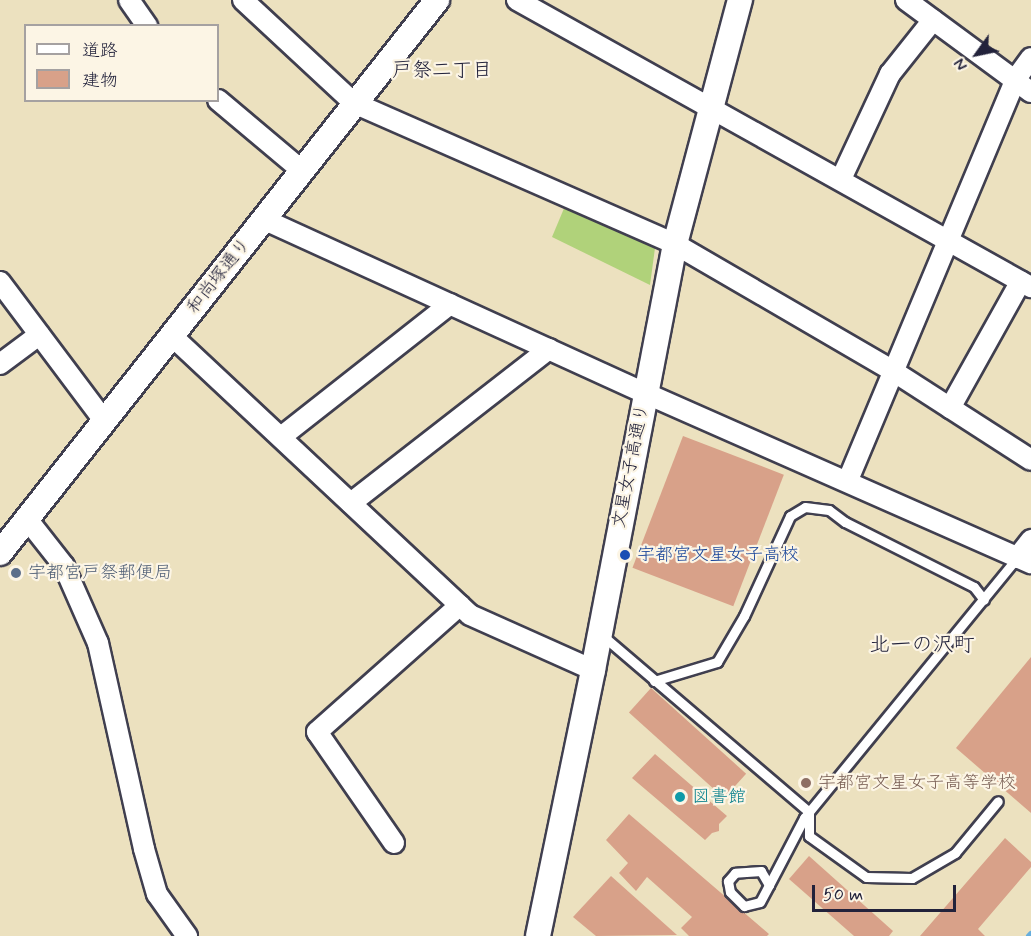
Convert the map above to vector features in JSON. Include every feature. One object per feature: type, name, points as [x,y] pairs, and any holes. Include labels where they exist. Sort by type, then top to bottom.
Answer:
[{"type":"street","points":[[129,0],[146,24]]},
{"type":"street","points":[[243,0],[354,103],[675,244],[893,371],[1031,460]]},
{"type":"street","name":"和尚塚通り","points":[[0,553],[437,0]]},
{"type":"street","points":[[517,0],[1026,284],[951,408]]},
{"type":"street","name":"文星女子高通り","points":[[538,936],[593,670],[675,244],[740,0]]},
{"type":"street","points":[[906,0],[1031,92]]},
{"type":"street","points":[[841,179],[890,74],[933,20]]},
{"type":"street","points":[[848,480],[1015,80],[1031,58]]},
{"type":"street","points":[[219,101],[301,170]]},
{"type":"street","points":[[263,219],[645,393],[848,480],[1024,560],[1031,540]]},
{"type":"street","points":[[0,282],[105,422]]},
{"type":"street","points":[[280,437],[450,304]]},
{"type":"street","points":[[0,364],[39,335]]},
{"type":"street","points":[[172,336],[470,615],[593,670]]},
{"type":"street","points":[[351,503],[549,349]]},
{"type":"street","points":[[27,519],[64,566],[98,643],[144,849],[157,894],[187,936]]},
{"type":"street","points":[[394,843],[317,732],[460,605]]},
{"type":"lane","points":[[654,681],[717,662],[744,616],[790,516],[805,507],[829,510],[844,522],[974,587],[984,600]]},
{"type":"lane","points":[[770,885],[761,871],[735,873],[728,881],[730,892],[744,906],[760,902],[770,885],[809,812],[984,600],[1024,560]]},
{"type":"lane","points":[[599,632],[809,812],[809,836],[866,877],[912,878],[955,853],[998,801]]},
{"type":"green space","points":[[565,206],[655,248],[650,285],[552,237]]},
{"type":"building","points":[[683,436],[784,475],[733,606],[632,568]]},
{"type":"building","points":[[1031,657],[1031,813],[956,748]]},
{"type":"building","points":[[651,688],[746,774],[724,798],[629,713]]},
{"type":"building","name":"図書館","points":[[655,754],[727,816],[719,824],[719,831],[712,833],[705,840],[632,778]]},
{"type":"building","points":[[629,814],[769,934],[767,936],[689,936],[681,928],[692,917],[647,877],[636,891],[619,873],[628,863],[606,840]]},
{"type":"building","points":[[1005,838],[1031,862],[1031,867],[978,929],[985,936],[920,936]]},
{"type":"building","points":[[809,856],[893,931],[889,936],[854,936],[789,879]]},
{"type":"building","points":[[611,876],[677,935],[596,936],[573,917]]},
{"type":"place","name":"宇都宮文星女子高校","points":[[625,555]]},
{"type":"place","name":"宇都宮戸祭郵便局","points":[[16,573]]},
{"type":"place","name":"宇都宮文星女子高等学校","points":[[806,783]]},
{"type":"place","name":"図書館","points":[[680,797]]},
{"type":"district","name":"戸祭二丁目","points":[[442,70]]},
{"type":"district","name":"北一の沢町","points":[[922,645]]}]
